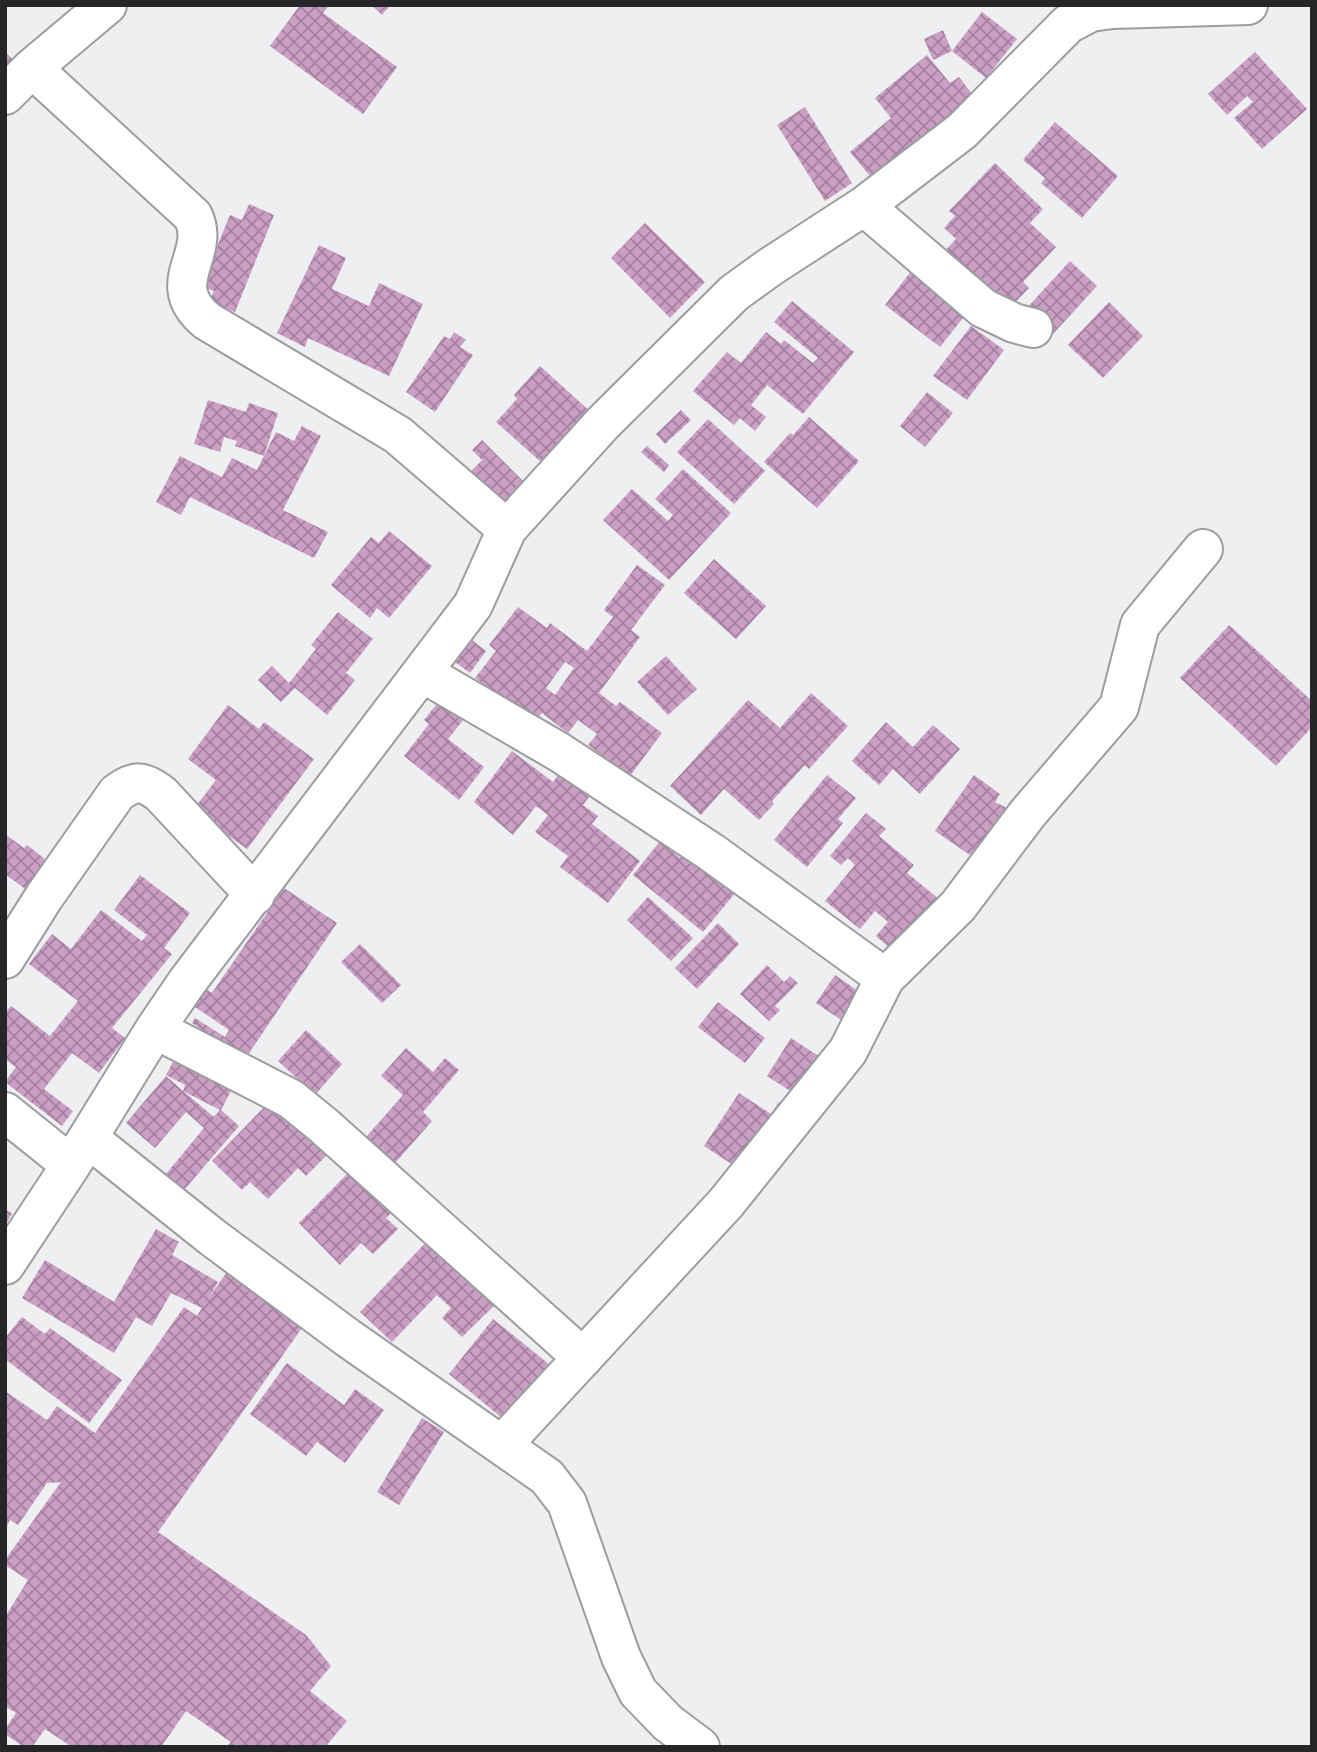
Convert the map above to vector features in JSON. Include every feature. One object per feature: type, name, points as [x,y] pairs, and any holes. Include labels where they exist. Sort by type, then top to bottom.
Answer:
[{"type":"street","points":[[5,95],[32,68],[107,5]]},
{"type":"street","points":[[5,1265],[187,982],[473,605],[506,529],[613,414],[734,293],[864,206],[962,131],[1068,24],[1091,12],[1112,9],[1248,5]]},
{"type":"street","points":[[32,68],[193,216],[198,232],[187,284],[187,298],[195,311],[207,321],[398,435],[506,529]]},
{"type":"street","points":[[864,206],[983,308],[1014,323],[1033,328]]},
{"type":"street","points":[[502,1445],[726,1203],[848,1051],[885,978],[958,906],[1028,813],[1119,707],[1140,625],[1203,549]]},
{"type":"street","points":[[423,673],[559,752],[699,844],[885,978]]},
{"type":"street","points":[[5,960],[44,897],[117,793],[131,783],[148,784],[160,794],[255,895]]},
{"type":"street","points":[[155,1029],[291,1100],[323,1125],[583,1358]]},
{"type":"street","points":[[5,1112],[80,1152],[233,1253],[348,1338],[547,1477],[568,1503],[621,1657],[638,1692],[668,1723],[700,1747]]},
{"type":"building","points":[[300,5],[329,5],[323,13],[397,67],[363,114],[270,46]]},
{"type":"building","points":[[371,5],[390,5],[382,15]]},
{"type":"building","points":[[982,12],[1017,39],[986,78],[952,51]]},
{"type":"building","points":[[943,30],[952,51],[933,60],[924,39]]},
{"type":"building","points":[[5,52],[17,63],[5,76]]},
{"type":"building","points":[[1255,52],[1307,109],[1262,149],[1234,118],[1253,102],[1247,96],[1227,115],[1208,94]]},
{"type":"building","points":[[927,55],[950,83],[959,77],[976,99],[875,182],[850,152],[891,118],[875,98]]},
{"type":"building","points":[[805,107],[852,183],[825,201],[777,125]]},
{"type":"building","points":[[1055,122],[1118,176],[1082,218],[1041,183],[1045,178],[1023,160]]},
{"type":"building","points":[[995,163],[1043,209],[1030,223],[1056,247],[1023,282],[1029,288],[1004,314],[942,254],[956,239],[944,228],[955,216],[949,211]]},
{"type":"building","points":[[249,204],[274,215],[235,312],[209,302],[214,291],[201,286],[230,215],[242,220]]},
{"type":"building","points":[[645,223],[705,282],[670,318],[611,258]]},
{"type":"building","points":[[319,245],[346,258],[332,289],[369,306],[379,283],[423,304],[389,376],[308,338],[305,347],[277,333]]},
{"type":"building","points":[[919,261],[974,304],[940,347],[885,305]]},
{"type":"building","points":[[1070,261],[1097,286],[1052,335],[1025,310]]},
{"type":"building","points":[[792,301],[854,352],[803,414],[767,385],[751,405],[766,417],[755,431],[740,418],[734,425],[693,391],[727,352],[741,363],[766,332],[781,344],[784,340],[813,363],[818,358],[774,322]]},
{"type":"building","points":[[1109,302],[1143,336],[1103,378],[1068,345]]},
{"type":"building","points":[[971,326],[1004,350],[967,400],[933,376]]},
{"type":"building","points":[[454,332],[466,340],[460,347],[473,355],[435,412],[406,392],[444,336],[450,339]]},
{"type":"building","points":[[540,366],[592,413],[550,470],[496,422],[517,399],[514,395]]},
{"type":"building","points":[[927,392],[953,413],[925,447],[900,426]]},
{"type":"building","points":[[208,400],[246,412],[249,403],[278,413],[264,456],[235,446],[237,441],[224,437],[220,452],[194,444]]},
{"type":"building","points":[[681,410],[691,420],[665,444],[656,434]]},
{"type":"building","points":[[809,417],[859,461],[817,508],[764,462],[790,433],[793,435]]},
{"type":"building","points":[[708,419],[765,471],[734,504],[677,452]]},
{"type":"building","points":[[302,426],[321,436],[283,510],[328,532],[314,558],[190,497],[181,515],[156,502],[180,456],[222,477],[232,458],[257,470],[276,432],[294,441]]},
{"type":"building","points":[[482,440],[536,494],[515,515],[470,472],[482,460],[472,450]]},
{"type":"building","points":[[647,446],[669,465],[664,472],[641,452]]},
{"type":"building","points":[[683,469],[731,513],[669,580],[603,520],[632,489],[668,521],[673,515],[655,499]]},
{"type":"building","points":[[389,531],[432,566],[389,618],[377,608],[370,618],[331,585],[371,537],[379,543]]},
{"type":"building","points":[[714,559],[766,606],[736,639],[684,593]]},
{"type":"building","points":[[637,565],[665,585],[631,630],[640,637],[599,693],[616,706],[620,702],[662,733],[630,776],[588,745],[597,734],[578,720],[568,733],[542,713],[535,721],[475,678],[496,651],[489,645],[518,607],[547,628],[550,623],[587,651],[613,617],[604,610]],"holes":[[[565,662],[574,668],[555,695],[546,688]]]},
{"type":"building","points":[[338,612],[373,639],[346,673],[355,680],[327,715],[295,688],[281,702],[258,680],[272,666],[289,683],[316,649],[311,645]]},
{"type":"building","points":[[1229,625],[1312,701],[1312,727],[1276,766],[1180,678]]},
{"type":"building","points":[[472,640],[486,651],[470,673],[455,662]]},
{"type":"building","points":[[666,656],[697,689],[668,715],[637,682]]},
{"type":"building","points":[[811,693],[848,726],[809,769],[805,765],[772,801],[774,804],[759,820],[724,789],[701,815],[670,786],[748,700],[780,728]]},
{"type":"building","points":[[440,700],[464,719],[448,739],[484,767],[459,800],[404,756],[429,724],[424,720]]},
{"type":"building","points":[[228,705],[259,729],[264,722],[314,759],[247,849],[193,810],[216,780],[188,759]]},
{"type":"building","points":[[886,722],[913,747],[933,725],[960,749],[920,794],[893,769],[879,785],[852,761]]},
{"type":"building","points":[[512,751],[553,782],[559,774],[589,797],[583,805],[598,816],[592,824],[640,861],[608,903],[560,867],[568,856],[535,832],[548,815],[536,806],[513,835],[474,802]]},
{"type":"building","points":[[827,775],[856,798],[838,819],[843,823],[807,867],[774,840]]},
{"type":"building","points":[[974,775],[1000,794],[995,802],[1019,814],[983,864],[935,831]]},
{"type":"building","points":[[866,813],[886,829],[879,836],[914,865],[907,873],[950,908],[899,956],[876,936],[888,922],[875,911],[860,929],[825,901],[855,865],[848,858],[841,865],[830,856]]},
{"type":"building","points":[[5,834],[24,848],[27,845],[50,863],[28,891],[5,874]]},
{"type":"building","points":[[660,841],[680,858],[684,852],[736,892],[703,932],[633,875]]},
{"type":"building","points":[[140,875],[190,913],[164,948],[172,954],[112,1028],[125,1038],[99,1073],[72,1053],[44,1089],[73,1111],[62,1126],[5,1082],[16,1067],[5,1059],[5,1013],[11,1006],[50,1036],[78,1001],[29,964],[52,934],[71,949],[101,910],[142,941],[147,935],[114,910]]},
{"type":"building","points":[[284,888],[337,923],[245,1059],[192,1023],[195,1018],[225,1037],[229,1030],[195,1007],[206,989],[212,993]]},
{"type":"building","points":[[648,897],[693,938],[671,961],[627,920]]},
{"type":"building","points":[[718,923],[739,944],[697,989],[675,968]]},
{"type":"building","points":[[360,944],[401,985],[382,1003],[341,962]]},
{"type":"building","points":[[767,965],[784,982],[790,976],[798,983],[775,1006],[780,1010],[769,1021],[740,994]]},
{"type":"building","points":[[835,975],[884,1009],[865,1036],[816,1003]]},
{"type":"building","points":[[718,1002],[765,1038],[745,1063],[698,1027]]},
{"type":"building","points":[[306,1030],[342,1064],[315,1095],[278,1061]]},
{"type":"building","points":[[791,1038],[823,1059],[798,1096],[767,1076]]},
{"type":"building","points":[[406,1048],[433,1072],[445,1058],[459,1070],[423,1112],[432,1121],[388,1171],[359,1145],[403,1095],[381,1076]]},
{"type":"building","points":[[175,1058],[235,1083],[221,1110],[239,1126],[184,1190],[166,1174],[204,1128],[186,1112],[155,1148],[126,1123],[166,1076],[183,1091],[185,1085],[166,1075]],"holes":[[[183,1091],[220,1110],[214,1117]]]},
{"type":"building","points":[[739,1093],[771,1114],[779,1102],[810,1123],[759,1182],[704,1146]]},
{"type":"building","points":[[271,1100],[330,1152],[306,1176],[298,1168],[268,1199],[250,1182],[242,1190],[212,1161]]},
{"type":"building","points":[[349,1172],[391,1213],[386,1218],[398,1229],[373,1254],[361,1243],[340,1265],[299,1223]]},
{"type":"building","points":[[5,1210],[12,1213],[5,1226]]},
{"type":"building","points":[[156,1229],[179,1242],[172,1255],[218,1282],[208,1299],[231,1266],[304,1325],[158,1532],[306,1635],[331,1666],[310,1691],[347,1721],[325,1747],[226,1747],[231,1742],[186,1711],[161,1747],[72,1747],[45,1729],[32,1747],[24,1747],[5,1734],[5,1729],[16,1713],[5,1706],[5,1617],[28,1580],[5,1565],[5,1560],[61,1482],[47,1483],[18,1525],[10,1520],[5,1530],[5,1391],[47,1420],[57,1406],[95,1433],[184,1307],[197,1316],[202,1308],[171,1293],[152,1326],[136,1317],[114,1353],[22,1298],[45,1260],[114,1302]]},
{"type":"building","points":[[429,1239],[495,1305],[462,1337],[442,1318],[451,1308],[437,1295],[392,1342],[360,1312]]},
{"type":"building","points":[[22,1317],[45,1334],[50,1328],[122,1380],[89,1423],[5,1359],[5,1338]]},
{"type":"building","points":[[493,1319],[560,1373],[515,1429],[449,1374]]},
{"type":"building","points":[[287,1363],[344,1405],[355,1389],[384,1410],[345,1463],[317,1442],[306,1456],[250,1414]]},
{"type":"building","points":[[422,1418],[444,1432],[399,1505],[377,1492]]}]
